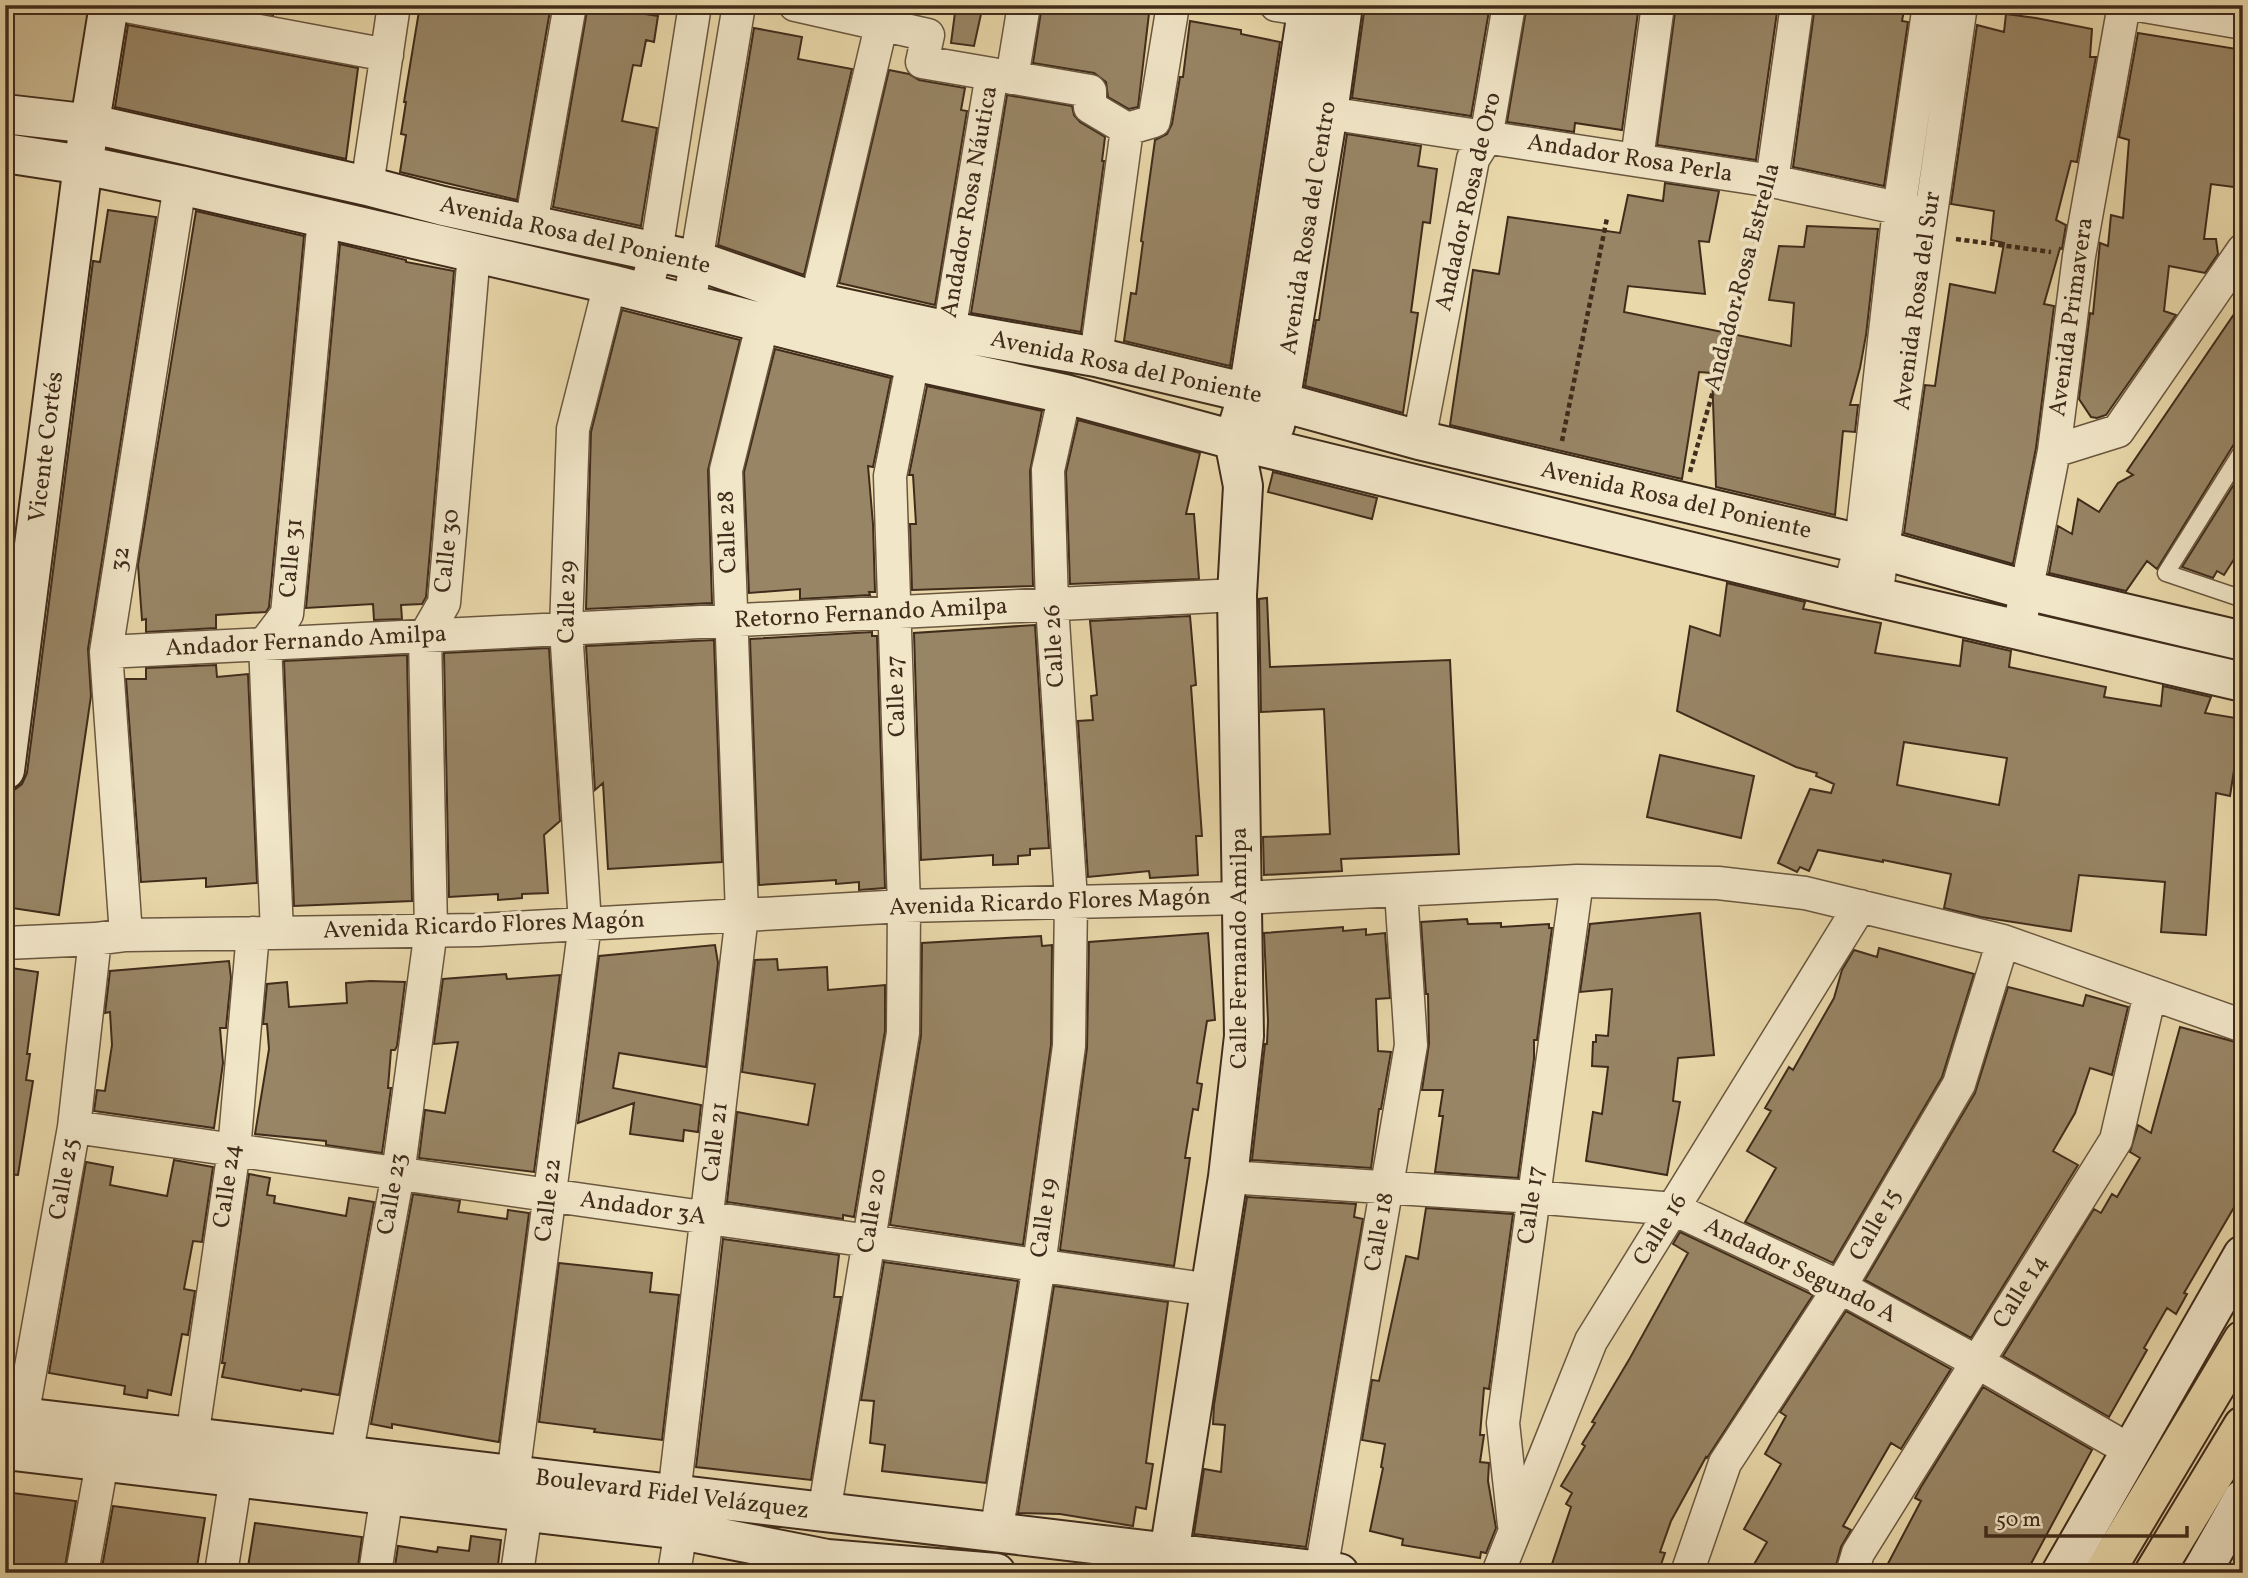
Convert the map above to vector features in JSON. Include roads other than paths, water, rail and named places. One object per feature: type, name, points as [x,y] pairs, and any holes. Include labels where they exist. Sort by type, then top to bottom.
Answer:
[{"type":"highway","points":[[2107,1569],[2243,1340]]},
{"type":"highway","points":[[2154,1573],[2243,1426]]},
{"type":"street","name":"Vicente Cortés","points":[[5,770],[83,165],[92,124],[109,5]]},
{"type":"street","points":[[121,5],[387,55]]},
{"type":"street","points":[[368,186],[394,5]]},
{"type":"street","points":[[531,224],[570,5]]},
{"type":"street","name":"Calle 29","points":[[585,924],[566,629],[573,429],[627,289],[656,252],[695,5]]},
{"type":"street","points":[[689,304],[739,5]]},
{"type":"street","points":[[796,5],[885,15],[928,35],[922,62],[1090,91],[1090,107],[1127,130]]},
{"type":"street","name":"Andador Rosa Náutica","points":[[949,331],[1002,76],[1024,5]]},
{"type":"street","points":[[1127,130],[1154,121],[1173,5]]},
{"type":"street","name":"Andador Rosa de Oro","points":[[1419,440],[1509,5]]},
{"type":"street","points":[[1637,159],[1658,5]]},
{"type":"street","name":"Andador Rosa Estrella","points":[[1772,181],[1797,5]]},
{"type":"street","name":"Avenida Rosa del Sur","points":[[1872,547],[1899,209],[1929,5]]},
{"type":"street","name":"Avenida Rosa del Sur","points":[[1863,593],[1929,225],[1961,5]]},
{"type":"street","name":"Avenida Primavera","points":[[2019,628],[2054,451],[2079,256],[2124,5]]},
{"type":"street","points":[[2137,5],[2243,23]]},
{"type":"street","name":"Avenida Rosa del Centro","points":[[1250,444],[1264,398],[1328,113],[1309,6]]},
{"type":"street","name":"Avenida Rosa del Centro","points":[[1264,398],[1309,6]]},
{"type":"street","points":[[816,302],[885,15]]},
{"type":"street","name":"Andador Rosa Perla","points":[[1328,113],[1480,149],[1637,159],[1772,181],[1899,209],[1929,225]]},
{"type":"street","name":"Avenida Rosa del Poniente","points":[[5,114],[92,124],[368,186],[443,206],[698,261],[816,302],[949,331],[1096,357],[1264,398],[1419,440],[1872,547],[2026,590],[2243,641]]},
{"type":"street","points":[[1096,357],[1127,130]]},
{"type":"street","name":"Avenida Rosa del Poniente","points":[[5,153],[83,165],[180,185],[627,289],[914,362],[1065,394],[1250,444],[2243,682]]},
{"type":"street","name":"32","points":[[126,935],[106,652],[180,185]]},
{"type":"street","name":"Calle 31","points":[[265,643],[287,614],[324,218]]},
{"type":"street","points":[[2054,451],[2118,430],[2243,250]]},
{"type":"street","name":"Calle 30","points":[[425,636],[444,603],[474,253]]},
{"type":"street","name":"Calle 28","points":[[741,915],[726,470],[763,322]]},
{"type":"street","name":"Calle 27","points":[[904,906],[890,476],[914,362]]},
{"type":"street","name":"Calle 26","points":[[1065,394],[1048,470],[1052,605],[1071,900]]},
{"type":"street","name":"Calle Fernando Amilpa","points":[[1167,1563],[1212,1290],[1244,1036],[1237,595],[1243,486],[1250,444]]},
{"type":"street","name":"Retorno Fernando Amilpa","points":[[505,632],[1237,595]]},
{"type":"street","name":"Andador Fernando Amilpa","points":[[106,652],[505,632]]},
{"type":"street","points":[[425,636],[431,930]]},
{"type":"street","points":[[265,643],[265,933]]},
{"type":"street","name":"Avenida Ricardo Flores Magón","points":[[5,943],[126,935],[431,930],[585,924],[904,906],[1242,898],[1577,881],[1718,883],[1805,892],[2003,941],[2243,1026]]},
{"type":"street","name":"Calle 17","points":[[1514,1530],[1503,1423],[1577,881]]},
{"type":"street","name":"Calle 18","points":[[1330,1572],[1411,1045],[1401,891]]},
{"type":"street","name":"Calle 19","points":[[996,1534],[1039,1265],[1069,1046],[1071,900]]},
{"type":"street","name":"Calle 20","points":[[824,1513],[903,1033],[904,906]]},
{"type":"street","name":"Calle 16","points":[[1498,1573],[1591,1342],[1860,906]]},
{"type":"street","name":"Calle 21","points":[[674,1573],[707,1218],[741,915]]},
{"type":"street","name":"Calle 22","points":[[513,1476],[585,924]]},
{"type":"street","name":"Calle 23","points":[[346,1456],[398,1174],[431,930]]},
{"type":"street","name":"Calle 24","points":[[192,1438],[265,933]]},
{"type":"street","name":"Calle 25","points":[[11,1427],[75,1127],[95,939]]},
{"type":"street","name":"Calle 15","points":[[1687,1573],[1725,1463],[1840,1287],[1959,1084],[2003,941]]},
{"type":"street","name":"Calle 14","points":[[1852,1573],[1858,1553],[2116,1140],[2150,994]]},
{"type":"street","name":"Andador 3A","points":[[75,1127],[1212,1290]]},
{"type":"street","name":"Andador Segundo A","points":[[1228,1177],[1674,1209],[1840,1287],[2131,1451]]},
{"type":"street","points":[[2061,1573],[2243,1255]]},
{"type":"street","name":"Boulevard Fidel Velázquez","points":[[11,1427],[192,1438],[346,1456],[389,1478],[526,1511],[824,1513],[996,1534],[1118,1560],[1330,1572]]},
{"type":"street","name":"Boulevard Fidel Velázquez","points":[[11,1427],[102,1463],[236,1476],[513,1476],[678,1513],[826,1566],[981,1572]]},
{"type":"street","points":[[82,1573],[102,1463]]},
{"type":"street","points":[[221,1573],[236,1476]]},
{"type":"street","points":[[374,1573],[389,1478]]},
{"type":"street","points":[[2201,1573],[2243,1499]]},
{"type":"street","points":[[517,1573],[526,1511]]},
{"type":"lane","points":[[2243,450],[2166,573],[2243,599]]}]
